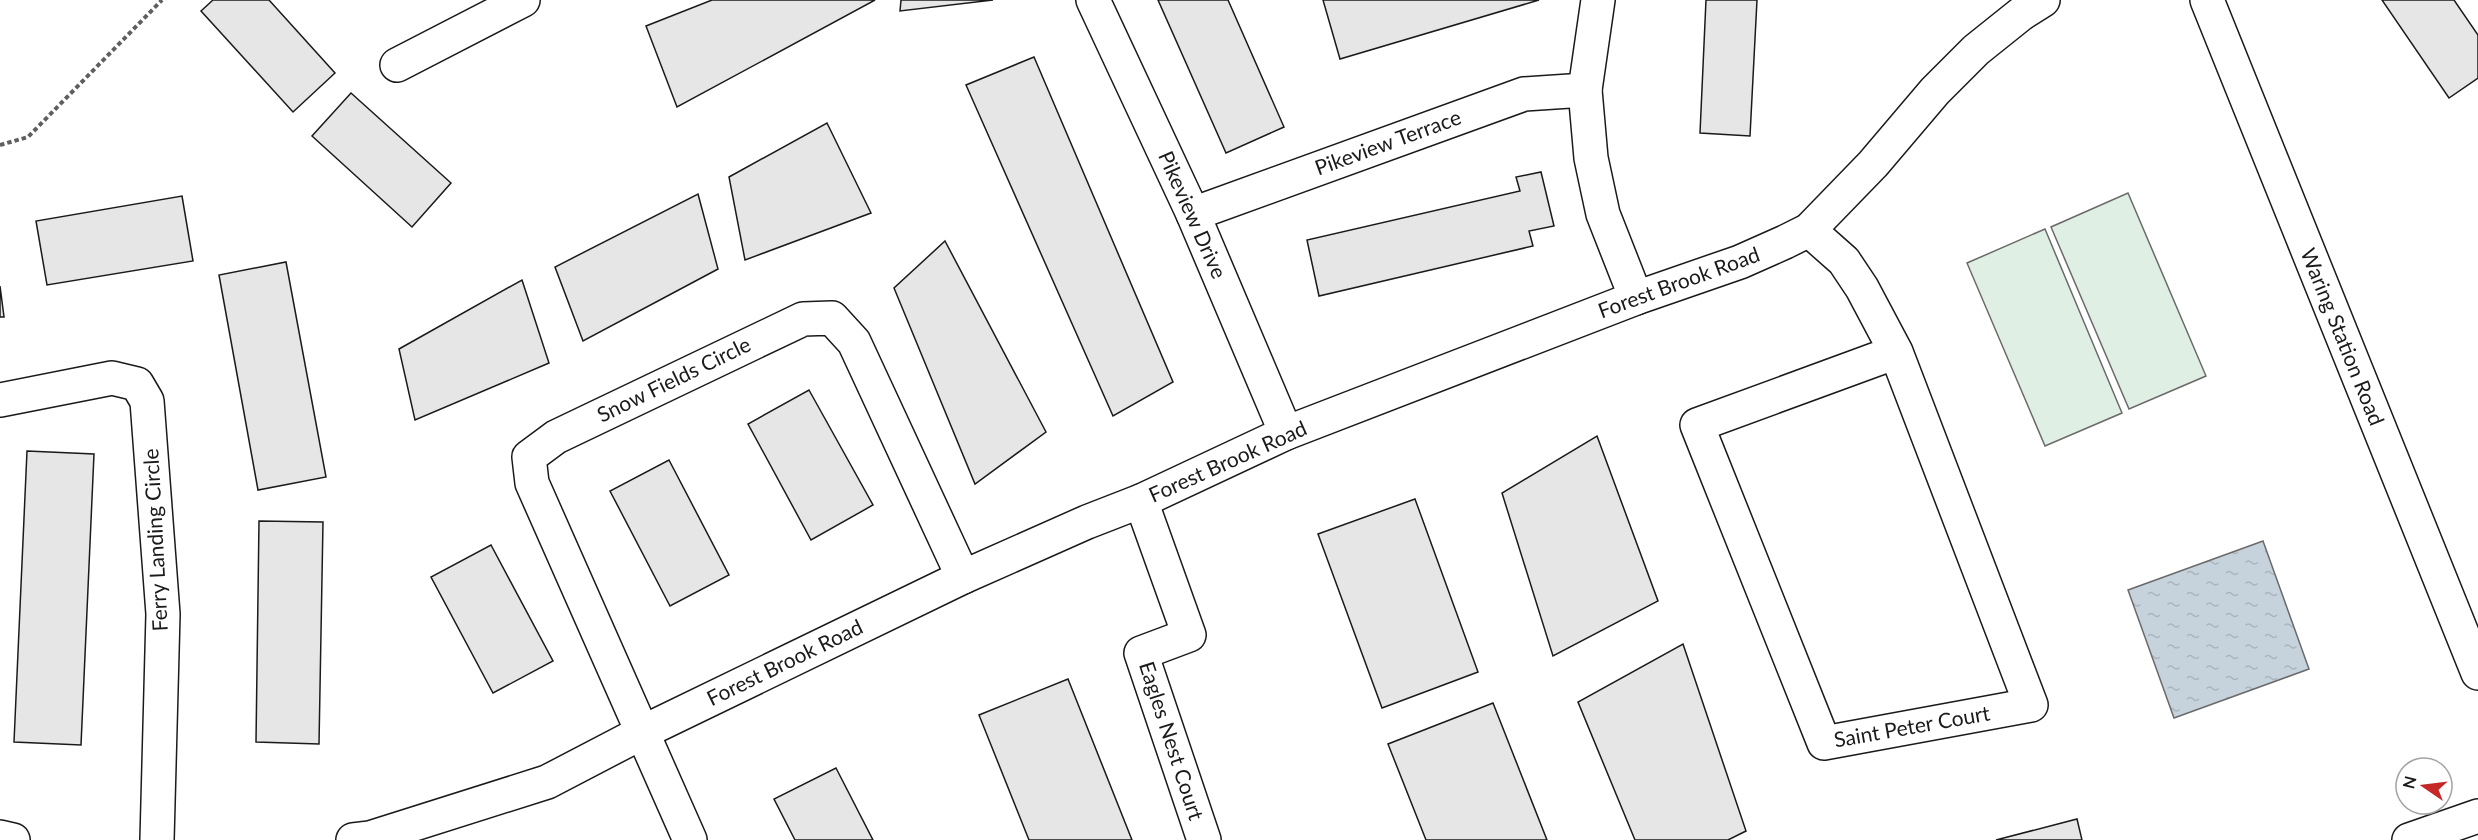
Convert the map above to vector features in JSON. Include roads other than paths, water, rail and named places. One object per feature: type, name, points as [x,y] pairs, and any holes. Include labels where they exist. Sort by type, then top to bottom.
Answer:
[{"type":"street","points":[[397,65],[524,0]]},
{"type":"street","name":"Pikeview Drive","points":[[1093,0],[1193,214],[1287,433]]},
{"type":"street","points":[[1598,0],[1586,90],[1591,158],[1603,214],[1636,298]]},
{"type":"street","name":"Forest Brook Road","points":[[352,840],[370,838],[547,782],[642,732],[963,577],[1087,522],[1141,501],[1287,433],[1636,298],[1740,262],[1809,230],[1873,164],[1935,92],[1976,50],[2021,14],[2043,0]]},
{"type":"street","name":"Waring Station Road","points":[[2207,0],[2478,673]]},
{"type":"street","name":"Pikeview Terrace","points":[[1193,214],[1524,94],[1586,90]]},
{"type":"street","name":"Saint Peter Court","points":[[1809,230],[1844,261],[1862,288],[1896,352],[2031,705],[1824,743],[1697,425],[1896,352]]},
{"type":"street","name":"Snow Fields Circle","points":[[642,732],[532,483],[530,457],[556,437],[803,319],[831,318],[854,342],[963,577]]},
{"type":"street","name":"Ferry Landing Circle","points":[[0,400],[112,378],[137,384],[147,401],[163,614],[157,840]]},
{"type":"street","name":"Eagles Nest Court","points":[[1141,501],[1189,635],[1141,653],[1204,840]]},
{"type":"street","points":[[642,732],[690,840]]},
{"type":"street","points":[[2409,840],[2478,816]]},
{"type":"street","points":[[0,837],[13,840]]},
{"type":"water","points":[[2263,541],[2309,669],[2174,718],[2128,590]]}]
